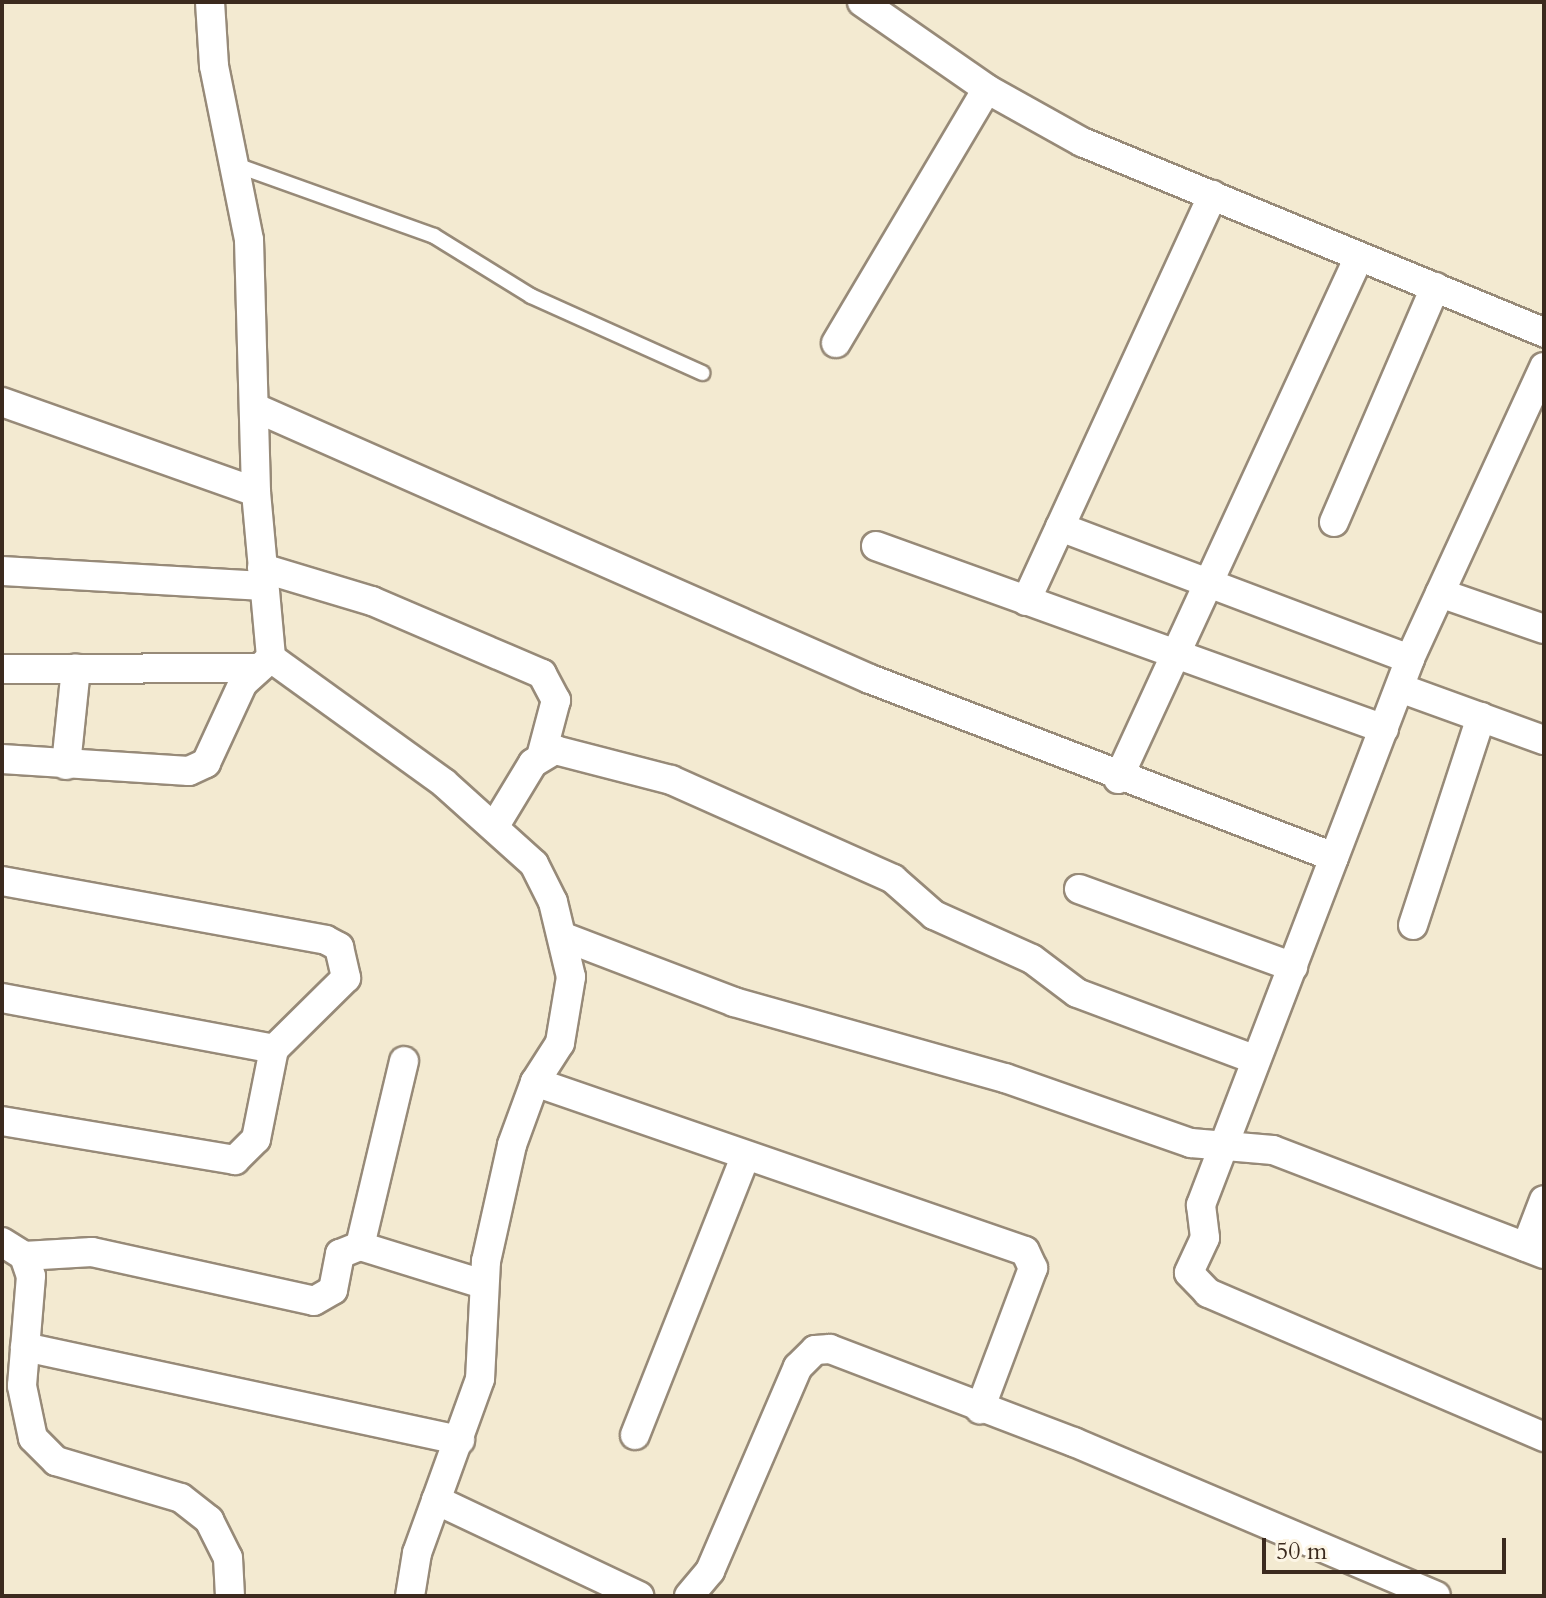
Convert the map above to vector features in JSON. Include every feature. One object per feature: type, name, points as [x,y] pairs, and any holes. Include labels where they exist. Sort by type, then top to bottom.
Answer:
[{"type":"street","points":[[2,759],[167,775],[206,763],[264,663],[256,492],[258,409],[249,240],[214,66],[210,2]]},
{"type":"street","points":[[862,2],[987,89],[1082,142],[1544,332]]},
{"type":"street","points":[[836,343],[987,89]]},
{"type":"street","points":[[1026,601],[1213,195]]},
{"type":"street","points":[[1118,779],[1202,583],[1359,257]]},
{"type":"street","points":[[1334,522],[1435,287]]},
{"type":"street","points":[[1544,367],[1410,659],[1201,1205],[1205,1238],[1189,1273],[1193,1285],[1544,1437]]},
{"type":"street","points":[[2,402],[256,492]]},
{"type":"street","points":[[258,409],[712,612],[1118,779],[1334,857]]},
{"type":"street","points":[[1060,527],[1410,659]]},
{"type":"street","points":[[876,546],[1384,729]]},
{"type":"street","points":[[2,571],[262,577],[372,601],[542,674],[556,700],[542,753],[496,824]]},
{"type":"street","points":[[1440,593],[1544,629]]},
{"type":"street","points":[[2,669],[264,663],[496,824],[534,864],[564,937],[570,1013],[535,1082],[512,1145],[483,1284],[480,1379],[436,1500],[410,1596]]},
{"type":"street","points":[[66,765],[76,669]]},
{"type":"street","points":[[1400,688],[1544,740]]},
{"type":"street","points":[[1413,925],[1481,717]]},
{"type":"street","points":[[542,753],[572,751],[732,801],[893,879],[934,915],[1032,959],[1077,993],[1256,1060]]},
{"type":"street","points":[[2,881],[339,947],[346,978],[274,1049],[256,1139],[235,1160],[2,1121]]},
{"type":"street","points":[[1079,889],[1293,967]]},
{"type":"street","points":[[564,937],[734,1002],[1222,1149],[1273,1150],[1535,1250],[1544,1200]]},
{"type":"street","points":[[2,998],[274,1049]]},
{"type":"street","points":[[360,1246],[404,1061]]},
{"type":"street","points":[[535,1082],[744,1160],[1025,1251],[1033,1268],[980,1409]]},
{"type":"street","points":[[635,1435],[744,1160]]},
{"type":"street","points":[[230,1596],[228,1558],[209,1520],[181,1498],[56,1461],[33,1438],[23,1413],[25,1347],[32,1296],[13,1249],[92,1252],[314,1301],[333,1290],[340,1254],[360,1246],[483,1284]]},
{"type":"street","points":[[25,1347],[460,1440]]},
{"type":"street","points":[[689,1596],[710,1571],[798,1367],[815,1350],[980,1409],[1436,1596]]},
{"type":"street","points":[[436,1500],[639,1596]]},
{"type":"lane","points":[[236,165],[434,236],[572,317],[702,373]]}]
